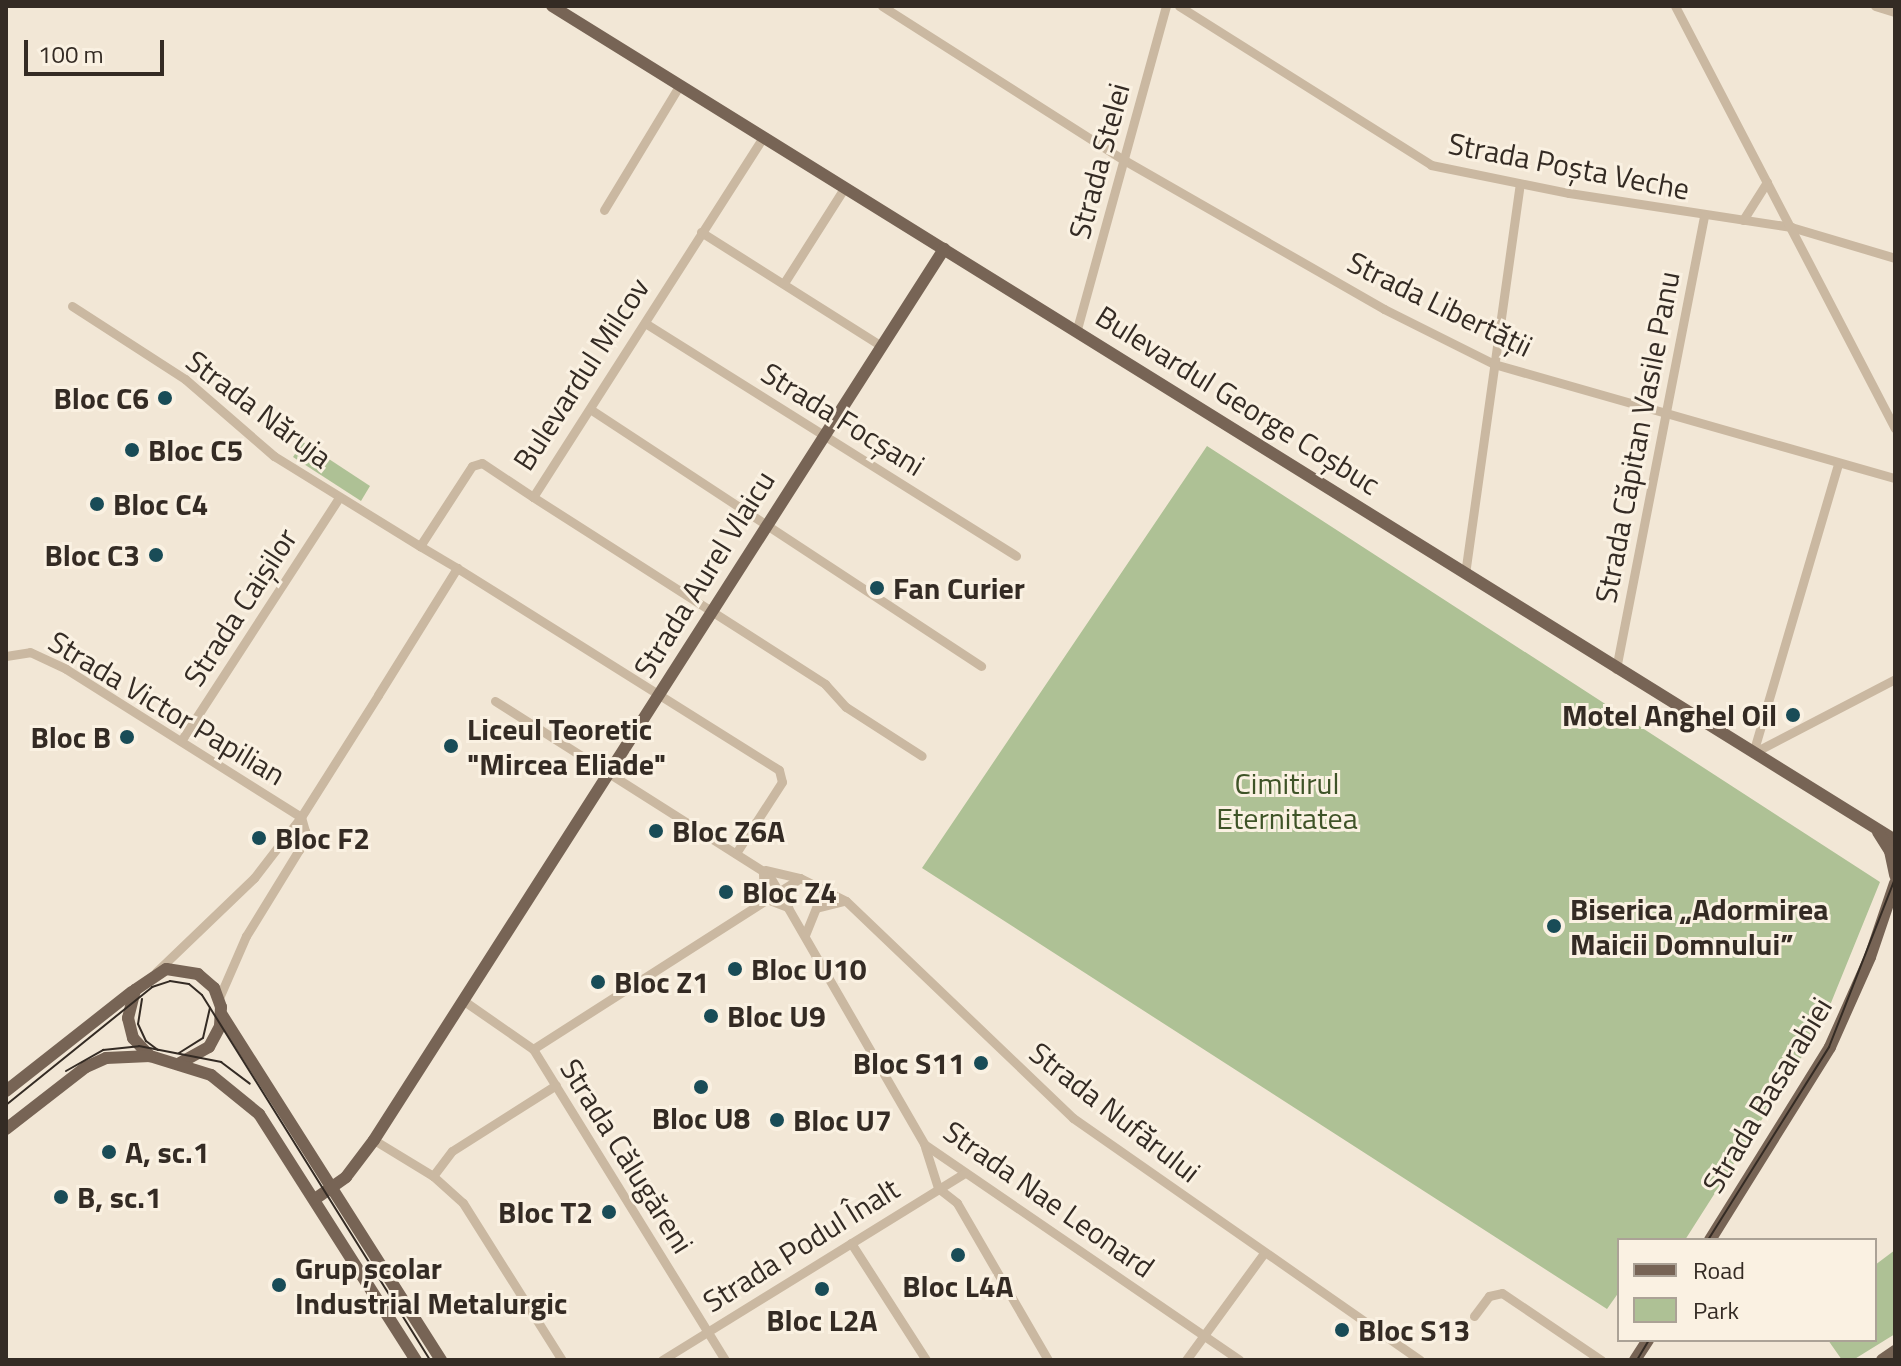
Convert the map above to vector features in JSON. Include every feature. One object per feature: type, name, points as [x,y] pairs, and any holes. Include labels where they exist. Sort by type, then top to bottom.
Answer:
[{"type":"main road","name":"Bulevardul George Coșbuc","points":[[552,6],[1077,329],[1616,669],[1895,840]]},
{"type":"main road","name":"Strada Aurel Vlaicu","points":[[315,1199],[334,1186],[374,1140],[822,435],[944,249]]},
{"type":"main road","points":[[1873,827],[1895,826]]},
{"type":"main road","points":[[1873,827],[1890,851],[1895,875]]},
{"type":"main road","name":"Strada Basarabiei","points":[[1711,1238],[1830,1047],[1870,957],[1895,883]]},
{"type":"main road","points":[[6,1091],[156,972],[177,968],[198,974],[219,998],[222,1015],[334,1186],[441,1360]]},
{"type":"main road","points":[[135,990],[128,1008],[129,1028],[150,1056]]},
{"type":"main road","points":[[180,1063],[209,1047],[222,1015]]},
{"type":"main road","points":[[6,1129],[86,1067],[106,1058],[150,1056],[211,1075],[259,1114],[416,1360]]},
{"type":"main road","points":[[1635,1360],[1647,1342]]},
{"type":"main road","points":[[1882,1360],[1895,1351]]},
{"type":"street","name":"Strada Libertății","points":[[882,6],[1124,160],[1384,309],[1494,364],[1895,478]]},
{"type":"street","name":"Strada Stelei","points":[[1077,329],[1166,6]]},
{"type":"street","name":"Strada Poșta Veche","points":[[1179,6],[1431,165],[1520,184],[1791,227],[1895,258]]},
{"type":"street","points":[[1675,6],[1895,428]]},
{"type":"street","points":[[1875,6],[1895,12]]},
{"type":"street","points":[[604,210],[679,86]]},
{"type":"street","name":"Bulevardul Milcov","points":[[420,546],[477,462],[533,497],[763,137]]},
{"type":"street","points":[[1743,220],[1767,182]]},
{"type":"street","points":[[1465,574],[1520,184]]},
{"type":"street","points":[[784,283],[845,187]]},
{"type":"street","name":"Strada Căpitan Vasile Panu","points":[[1616,669],[1704,215]]},
{"type":"street","points":[[701,232],[881,346]]},
{"type":"street","name":"Strada Năruja","points":[[72,306],[185,379],[274,456],[420,546]]},
{"type":"street","name":"Strada Focșani","points":[[645,323],[1016,556]]},
{"type":"street","points":[[590,409],[981,666]]},
{"type":"street","points":[[1753,753],[1838,464]]},
{"type":"street","points":[[533,497],[825,684],[846,707],[922,756]]},
{"type":"street","name":"Strada Caișilor","points":[[181,741],[339,498]]},
{"type":"street","points":[[420,546],[660,693],[782,773],[782,782],[736,853]]},
{"type":"street","points":[[156,972],[254,878],[301,817],[457,568]]},
{"type":"street","name":"Strada Victor Papilian","points":[[6,656],[19,650],[43,657],[301,817]]},
{"type":"street","points":[[1753,753],[1895,679]]},
{"type":"street","name":"Strada Nae Leonard","points":[[495,701],[762,870],[778,889],[924,1144],[1239,1360]]},
{"type":"street","points":[[219,998],[246,936],[299,850],[305,831],[301,817]]},
{"type":"street","points":[[762,870],[768,883],[764,898]]},
{"type":"street","name":"Strada Nufărului","points":[[762,870],[800,878],[846,901],[1073,1118],[1420,1360]]},
{"type":"street","points":[[533,1049],[778,889],[800,878]]},
{"type":"street","points":[[764,898],[789,908]]},
{"type":"street","points":[[805,935],[816,908],[846,901]]},
{"type":"street","name":"Strada Călugăreni","points":[[464,1001],[533,1049],[725,1360]]},
{"type":"street","points":[[433,1176],[452,1151],[556,1085]]},
{"type":"street","points":[[374,1140],[433,1176],[476,1222],[562,1360]]},
{"type":"street","points":[[924,1144],[938,1188],[957,1203],[1048,1360]]},
{"type":"street","name":"Strada Podul Înalt","points":[[662,1360],[965,1173]]},
{"type":"street","points":[[851,1243],[926,1360]]},
{"type":"street","points":[[1186,1360],[1264,1253]]},
{"type":"street","points":[[1474,1316],[1489,1296],[1502,1293],[1601,1360]]},
{"type":"green space","points":[[303,442],[370,486],[361,501],[293,457]]},
{"type":"green space","name":"Cimitirul Eternitatea","points":[[1207,446],[1880,882],[1822,1025],[1686,1238],[1617,1238],[1617,1295],[1607,1309],[922,868]]},
{"type":"green space","points":[[1895,1250],[1895,1334],[1853,1360],[1842,1360],[1829,1342],[1877,1342],[1877,1264]]},
{"type":"tram line","points":[[1709,1238],[1829,1047],[1895,879]]},
{"type":"tram line","points":[[6,1105],[152,987],[170,981],[189,984],[202,995],[430,1360]]},
{"type":"tram line","points":[[142,999],[138,1024],[146,1041],[158,1050]]},
{"type":"tram line","points":[[179,1053],[203,1038],[210,1008]]},
{"type":"tram line","points":[[66,1071],[103,1050],[139,1046],[221,1062],[250,1084]]},
{"type":"tram line","points":[[1637,1360],[1648,1342]]},
{"type":"place","name":"Bloc C6","points":[[165,398]]},
{"type":"place","name":"Bloc C5","points":[[132,450]]},
{"type":"place","name":"Bloc C4","points":[[97,504]]},
{"type":"place","name":"Bloc C3","points":[[156,555]]},
{"type":"place","name":"Fan Curier","points":[[877,588]]},
{"type":"place","name":"Motel Anghel Oil","points":[[1793,715]]},
{"type":"place","name":"Bloc B","points":[[127,737]]},
{"type":"place","name":"Liceul Teoretic \"Mircea Eliade\"","points":[[451,746]]},
{"type":"place","name":"Bloc Z6A","points":[[656,831]]},
{"type":"place","name":"Bloc F2","points":[[259,838]]},
{"type":"place","name":"Bloc Z4","points":[[726,892]]},
{"type":"place","name":"Biserica „Adormirea Maicii Domnului”","points":[[1554,926]]},
{"type":"place","name":"Bloc U10","points":[[735,969]]},
{"type":"place","name":"Bloc Z1","points":[[598,982]]},
{"type":"place","name":"Bloc U9","points":[[711,1016]]},
{"type":"place","name":"Bloc S11","points":[[981,1063]]},
{"type":"place","name":"Bloc U8","points":[[701,1087]]},
{"type":"place","name":"Bloc U7","points":[[777,1120]]},
{"type":"place","name":"A, sc.1","points":[[109,1152]]},
{"type":"place","name":"B, sc.1","points":[[61,1197]]},
{"type":"place","name":"Bloc T2","points":[[609,1212]]},
{"type":"place","name":"Bloc L4A","points":[[958,1255]]},
{"type":"place","name":"Grup școlar Industrial Metalurgic","points":[[279,1285]]},
{"type":"place","name":"Bloc L2A","points":[[822,1289]]},
{"type":"place","name":"Bloc S13","points":[[1342,1330]]}]
